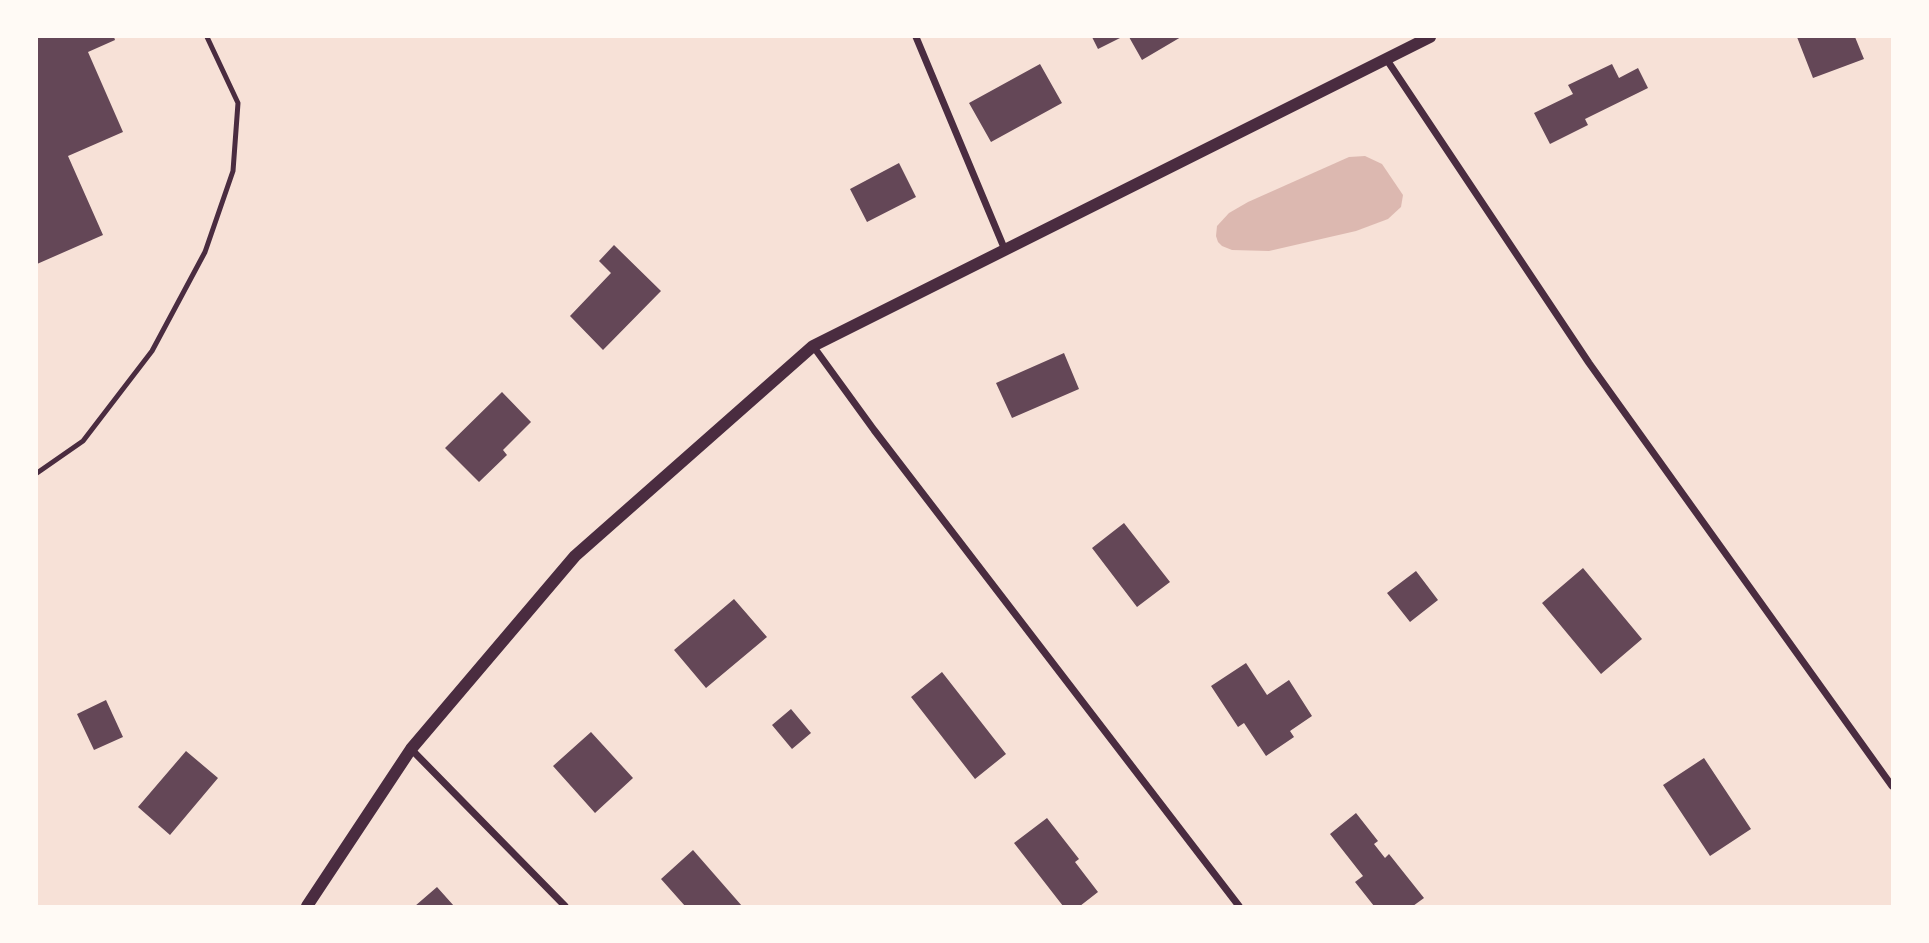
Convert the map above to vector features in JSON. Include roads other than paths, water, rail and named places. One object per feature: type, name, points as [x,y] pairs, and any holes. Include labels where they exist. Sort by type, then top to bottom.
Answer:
[{"type":"street","points":[[916,37],[1005,250]]},
{"type":"street","points":[[307,906],[411,749],[575,556],[813,346],[1430,37]]},
{"type":"street","points":[[1387,60],[1589,363],[1892,786]]},
{"type":"street","points":[[813,346],[874,430],[1239,906]]},
{"type":"street","points":[[411,749],[565,906]]},
{"type":"lane","points":[[37,473],[83,440],[152,351],[205,252],[233,171],[238,103],[207,37]]}]
